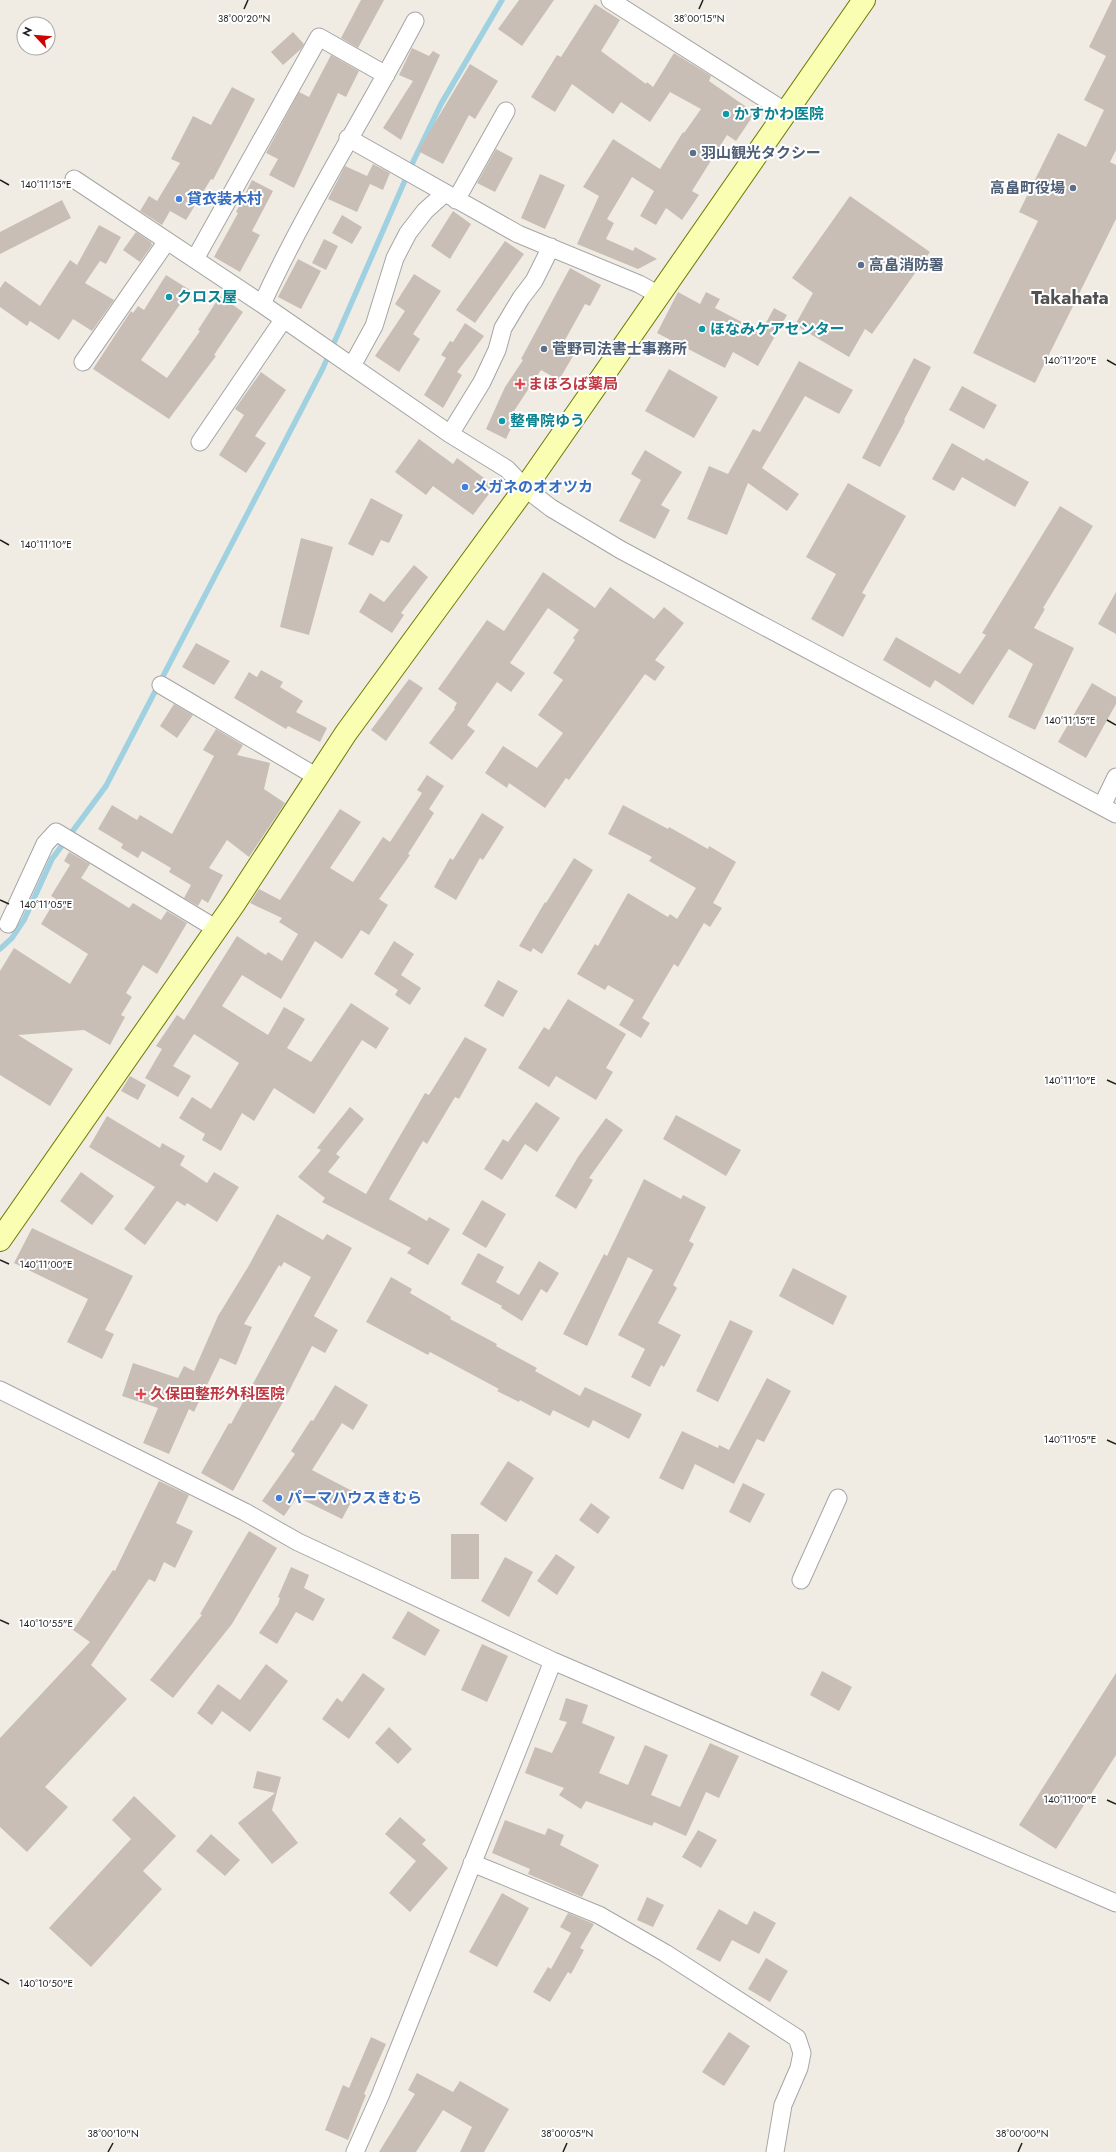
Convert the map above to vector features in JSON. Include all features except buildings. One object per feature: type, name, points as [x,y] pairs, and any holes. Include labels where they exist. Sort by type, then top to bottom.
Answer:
[{"type":"street","points":[[610,0],[786,112]]},
{"type":"street","points":[[0,1240],[105,1092],[216,928],[234,904],[346,733],[525,488],[864,0]]},
{"type":"street","points":[[262,304],[278,268],[348,138],[386,75],[415,21]]},
{"type":"street","points":[[194,259],[319,37],[386,75]]},
{"type":"street","points":[[352,366],[374,326],[395,258],[408,233],[425,211],[451,197],[506,111]]},
{"type":"street","points":[[348,138],[518,234],[639,284],[659,295]]},
{"type":"street","points":[[74,179],[262,304],[283,320],[450,434],[507,469],[525,488],[551,508],[621,550],[1109,810],[1116,777]]},
{"type":"street","points":[[83,362],[167,241]]},
{"type":"street","points":[[450,434],[482,382],[497,350],[503,328],[521,298],[534,281],[551,247]]},
{"type":"street","points":[[200,442],[283,320]]},
{"type":"street","points":[[161,685],[317,777]]},
{"type":"street","points":[[8,924],[45,844],[56,832],[216,928]]},
{"type":"street","points":[[0,1390],[245,1512],[298,1542],[553,1661],[1116,1903]]},
{"type":"street","points":[[801,1580],[838,1498]]},
{"type":"street","points":[[355,2152],[380,2096],[553,1661]]},
{"type":"street","points":[[472,1863],[599,1915],[665,1953],[797,2038],[802,2052],[799,2068],[783,2105],[775,2152]]},
{"type":"waterway","points":[[0,949],[12,938],[24,920],[52,859],[106,786],[323,368],[413,162],[441,104],[502,0]]},
{"type":"place","name":"かすかわ医院","points":[[726,114]]},
{"type":"place","name":"羽山観光タクシー","points":[[693,153]]},
{"type":"place","name":"高畠町役場","points":[[1073,188]]},
{"type":"place","name":"貸衣装木村","points":[[179,199]]},
{"type":"place","name":"高畠消防署","points":[[861,265]]},
{"type":"place","name":"クロス屋","points":[[169,297]]},
{"type":"place","name":"ほなみケアセンター","points":[[702,329]]},
{"type":"place","name":"菅野司法書士事務所","points":[[544,349]]},
{"type":"place","name":"まほろば薬局","points":[[520,384]]},
{"type":"place","name":"整骨院ゆう","points":[[502,421]]},
{"type":"place","name":"メガネのオオツカ","points":[[465,487]]},
{"type":"place","name":"久保田整形外科医院","points":[[141,1394]]},
{"type":"place","name":"パーマハウスきむら","points":[[279,1498]]},
{"type":"district","name":"Takahata","points":[[1070,297]]}]
